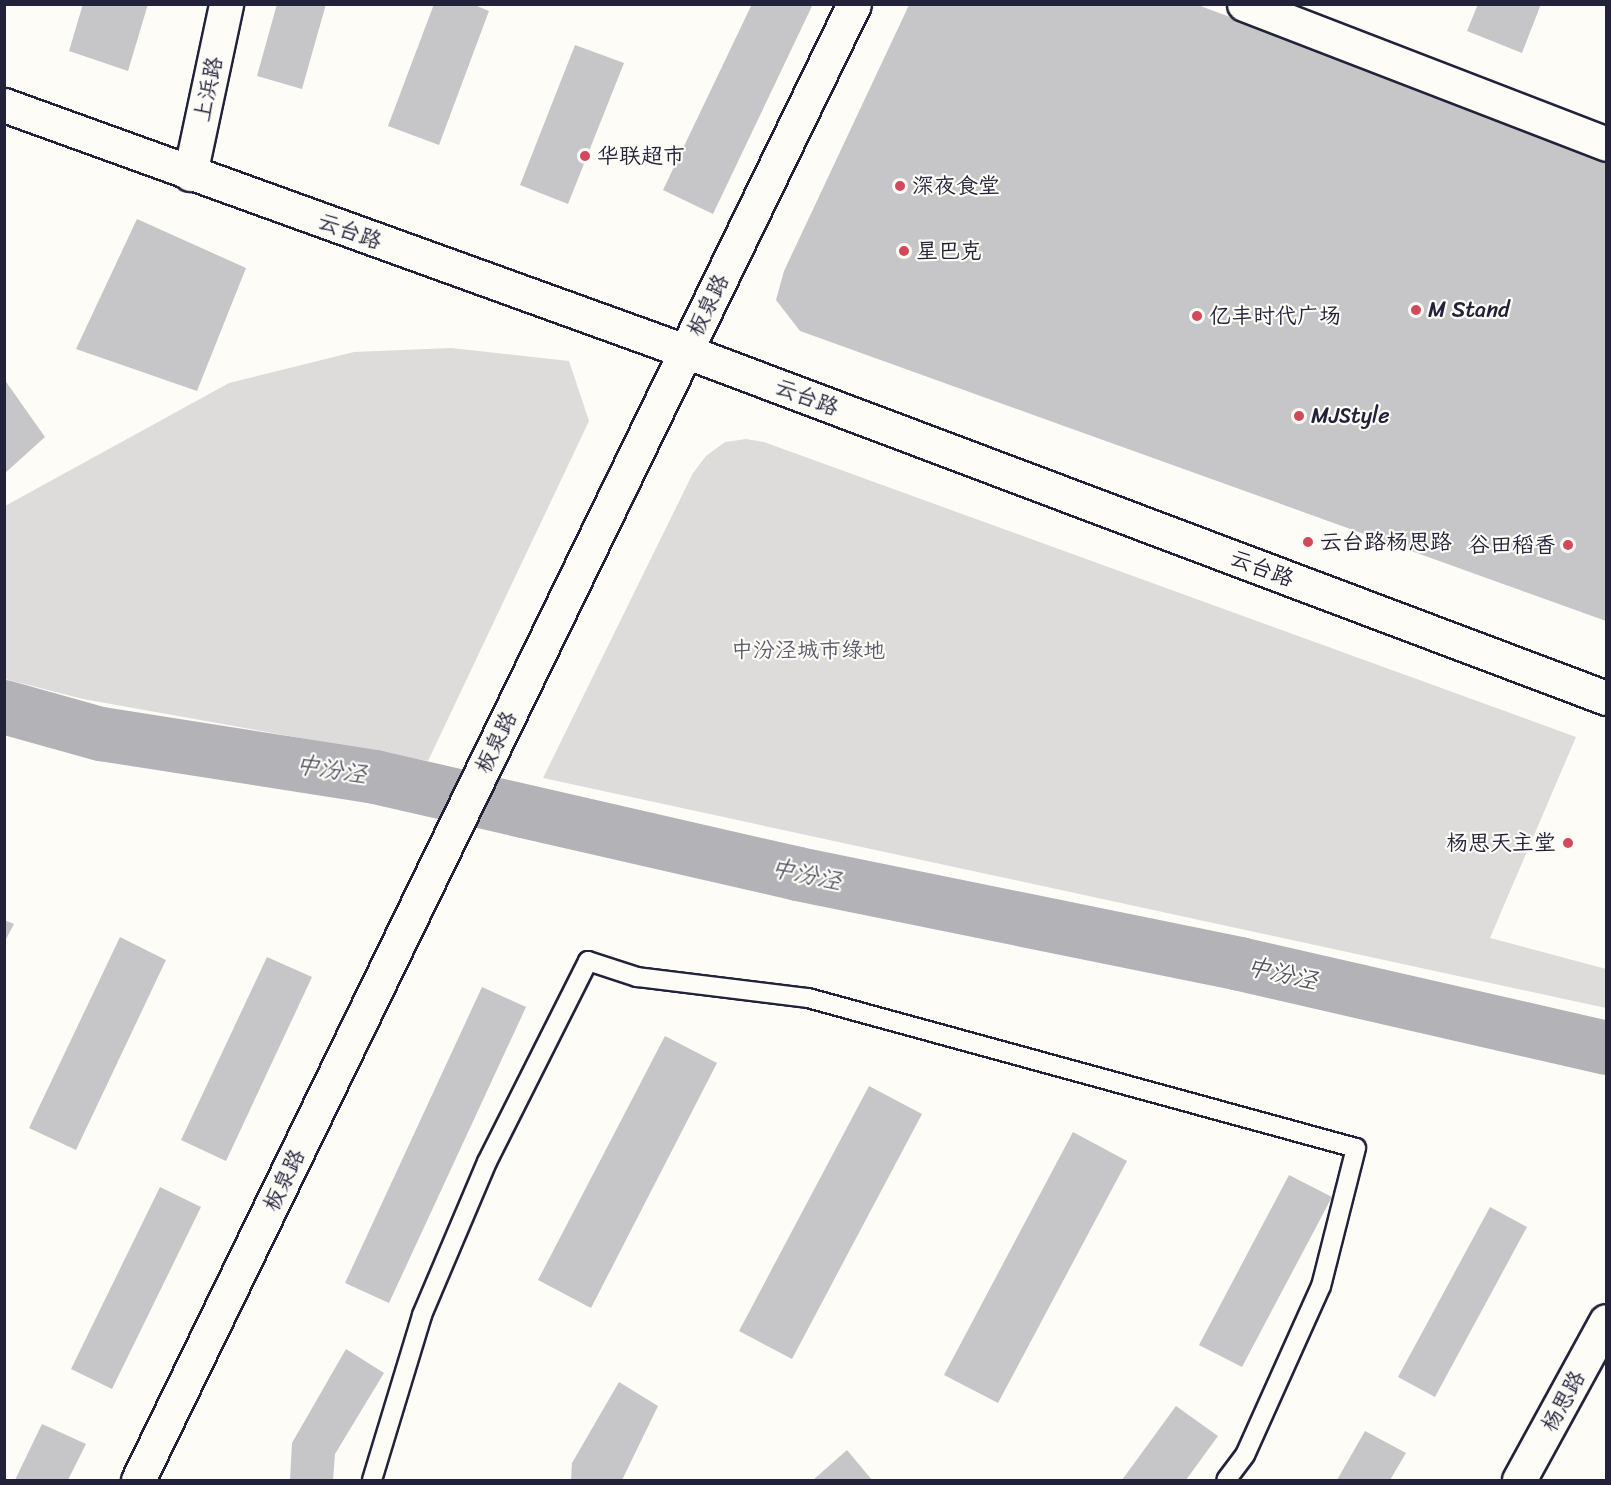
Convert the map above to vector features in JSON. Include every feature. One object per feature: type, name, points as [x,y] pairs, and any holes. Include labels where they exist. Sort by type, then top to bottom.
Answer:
[{"type":"street","name":"上浜路","points":[[190,174],[226,4]]},
{"type":"street","name":"板泉路","points":[[138,1480],[854,4]]},
{"type":"street","points":[[1244,4],[1606,144]]},
{"type":"street","name":"云台路","points":[[4,105],[685,351],[1606,698]]},
{"type":"street","name":"杨思路","points":[[1519,1480],[1606,1321]]},
{"type":"lane","points":[[372,1480],[422,1315],[487,1162],[588,961],[637,977],[808,998],[1356,1148],[1321,1286],[1245,1455],[1226,1480]]},
{"type":"green space","points":[[451,348],[569,361],[589,421],[428,761],[83,699],[5,679],[5,506],[229,383],[354,352]]},
{"type":"green space","name":"中汾泾城市绿地","points":[[746,439],[764,442],[1576,737],[1490,938],[1606,969],[1606,1008],[543,778],[693,473],[706,456],[725,442]]},
{"type":"building","points":[[83,4],[148,4],[128,71],[69,51]]},
{"type":"building","points":[[277,4],[326,4],[302,89],[257,76]]},
{"type":"building","points":[[434,4],[472,4],[489,11],[439,145],[388,126]]},
{"type":"building","points":[[752,4],[813,4],[713,214],[663,190]]},
{"type":"building","points":[[1478,4],[1541,4],[1522,53],[1467,31]]},
{"type":"building","name":"亿丰时代广场","points":[[909,5],[1198,5],[1606,160],[1606,621],[800,331],[776,300],[784,271]]},
{"type":"building","points":[[575,45],[624,63],[568,204],[520,185]]},
{"type":"building","points":[[137,219],[246,268],[197,391],[76,349]]},
{"type":"building","points":[[4,379],[45,437],[4,474]]},
{"type":"building","points":[[4,920],[14,924],[4,943]]},
{"type":"building","points":[[120,937],[166,960],[76,1150],[29,1128]]},
{"type":"building","points":[[267,957],[312,977],[226,1161],[181,1140]]},
{"type":"building","points":[[482,987],[526,1007],[389,1303],[345,1283]]},
{"type":"building","points":[[665,1036],[717,1063],[591,1308],[538,1280]]},
{"type":"building","points":[[869,1086],[922,1114],[792,1359],[739,1331]]},
{"type":"building","points":[[1073,1132],[1127,1161],[998,1403],[944,1375]]},
{"type":"building","points":[[1289,1175],[1332,1197],[1242,1367],[1199,1345]]},
{"type":"building","points":[[160,1187],[201,1207],[112,1389],[71,1369]]},
{"type":"building","points":[[1490,1207],[1527,1227],[1435,1397],[1398,1377]]},
{"type":"building","points":[[346,1349],[384,1373],[335,1454],[333,1480],[290,1480],[292,1443]]},
{"type":"building","points":[[619,1382],[658,1406],[622,1480],[571,1480],[572,1463]]},
{"type":"building","points":[[1176,1406],[1218,1436],[1186,1480],[1122,1480]]},
{"type":"building","points":[[42,1424],[86,1444],[68,1480],[15,1480]]},
{"type":"building","points":[[1365,1431],[1406,1453],[1390,1480],[1337,1480]]},
{"type":"building","points":[[847,1450],[872,1480],[813,1480]]},
{"type":"waterway","name":"中汾泾","points":[[4,707],[101,734],[375,777],[798,874],[1240,964],[1606,1048]]},
{"type":"place","name":"华联超市","points":[[585,156]]},
{"type":"place","name":"深夜食堂","points":[[900,186]]},
{"type":"place","name":"星巴克","points":[[904,251]]},
{"type":"place","name":"M Stand","points":[[1416,310]]},
{"type":"place","name":"亿丰时代广场","points":[[1197,316]]},
{"type":"place","name":"MJStyle","points":[[1299,416]]},
{"type":"place","name":"云台路杨思路","points":[[1308,542]]},
{"type":"place","name":"谷田稻香","points":[[1568,545]]},
{"type":"place","name":"杨思天主堂","points":[[1568,843]]}]
